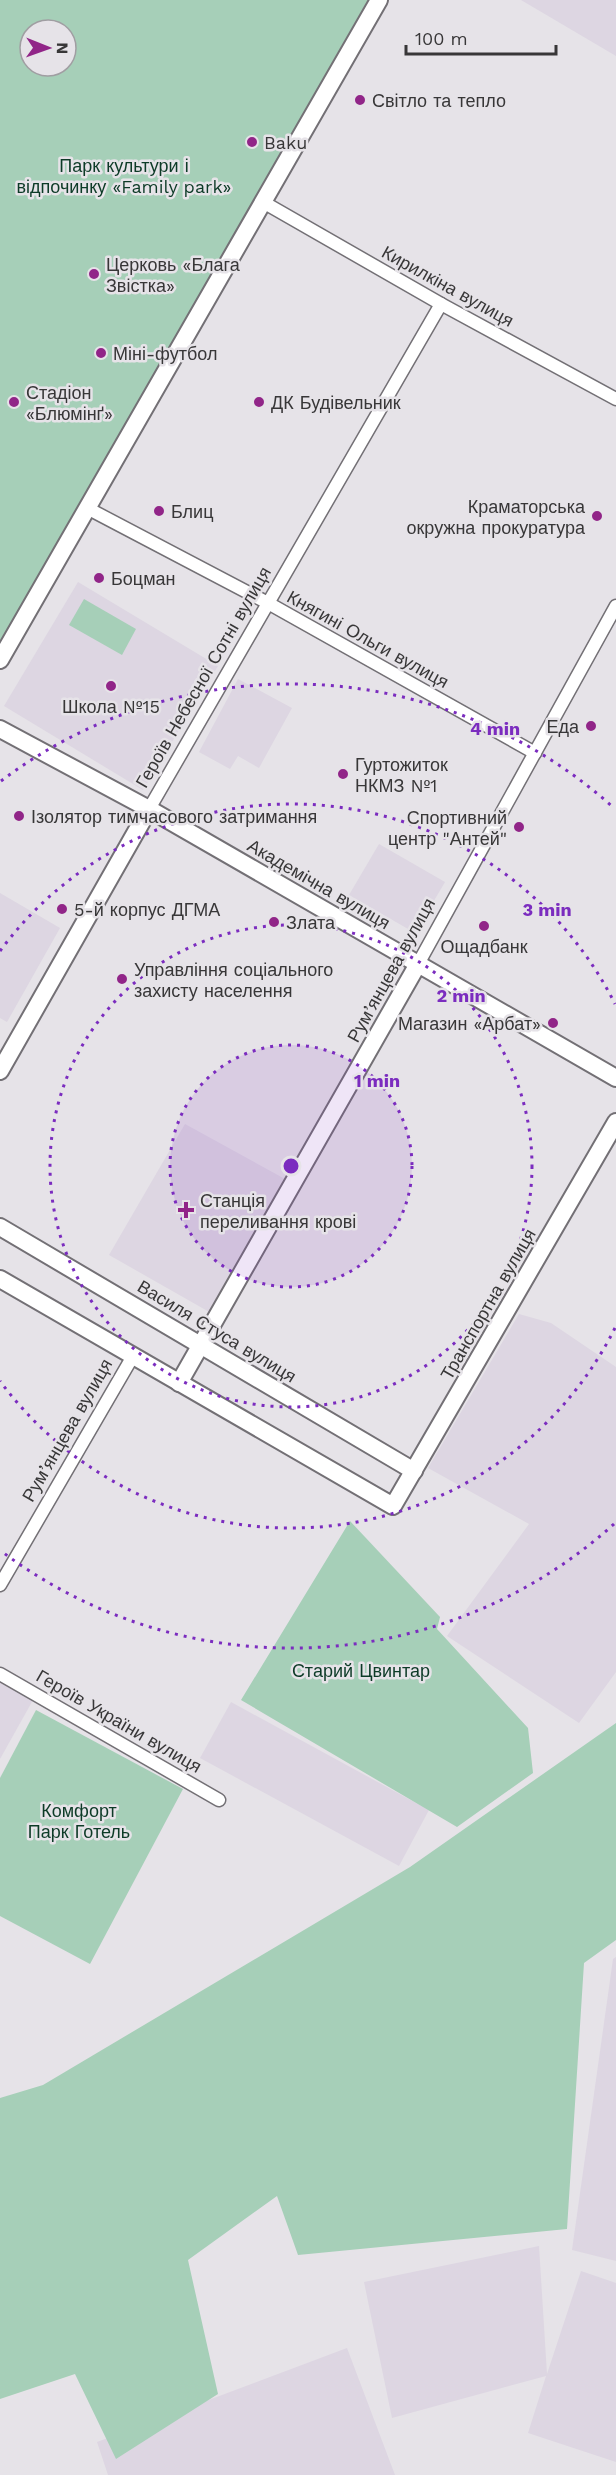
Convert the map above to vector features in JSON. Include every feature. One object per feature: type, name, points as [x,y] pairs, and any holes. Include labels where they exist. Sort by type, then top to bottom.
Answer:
[{"type":"street","points":[[0,660],[379,0]]},
{"type":"street","name":"Кирилкіна вулиця","points":[[263,202],[441,304],[616,399]]},
{"type":"street","name":"Героїв Небесної Сотні вулиця","points":[[0,1071],[441,304]]},
{"type":"street","name":"Княгині Ольги вулиця","points":[[87,508],[268,603],[535,753]]},
{"type":"street","name":"Рум’янцева вулиця","points":[[179,1383],[417,964],[616,606]]},
{"type":"street","name":"Академічна вулиця","points":[[0,729],[149,809],[616,1078]]},
{"type":"street","name":"Транспортна вулиця","points":[[179,1383],[393,1506],[616,1122]]},
{"type":"street","name":"Василя Стуса вулиця","points":[[0,1227],[414,1471]]},
{"type":"street","points":[[0,1279],[179,1383]]},
{"type":"street","name":"Рум’янцева вулиця","points":[[0,1585],[133,1356]]},
{"type":"street","name":"Героїв України вулиця","points":[[0,1674],[219,1800]]},
{"type":"shaded area","points":[[521,0],[616,0],[616,56]]},
{"type":"shaded area","name":"Школа №15","points":[[78,582],[218,666],[143,790],[4,706]]},
{"type":"shaded area","points":[[238,679],[292,708],[259,768],[238,756],[230,769],[199,752]]},
{"type":"shaded area","points":[[379,844],[445,882],[415,933],[349,895]]},
{"type":"shaded area","points":[[0,893],[60,928],[7,1022],[0,1018]]},
{"type":"shaded area","points":[[185,1124],[285,1179],[211,1313],[109,1255]]},
{"type":"shaded area","points":[[519,1314],[551,1323],[616,1367],[616,1672],[579,1723],[447,1636],[529,1524],[428,1468]]},
{"type":"shaded area","points":[[0,1681],[33,1700],[0,1759]]},
{"type":"shaded area","points":[[231,1702],[429,1810],[399,1866],[200,1758]]},
{"type":"shaded area","points":[[616,1957],[616,2261],[572,2250],[613,1959]]},
{"type":"shaded area","points":[[539,2246],[547,2374],[581,2271],[616,2283],[616,2462],[528,2433],[546,2376],[392,2418],[364,2282]]},
{"type":"shaded area","points":[[347,2348],[395,2475],[108,2475],[97,2442]]},
{"type":"green space","name":"Парк культури і відпочинку «Family park»","points":[[0,0],[368,0],[0,643]]},
{"type":"green space","points":[[84,599],[136,629],[122,655],[69,625]]},
{"type":"green space","name":"Старий Цвинтар","points":[[350,1521],[440,1617],[437,1629],[528,1728],[533,1773],[457,1827],[241,1700]]},
{"type":"green space","name":"Комфорт Парк Готель","points":[[36,1710],[183,1789],[90,1964],[0,1916],[0,1778]]},
{"type":"green space","points":[[616,1723],[616,1940],[584,1963],[567,2229],[298,2255],[277,2196],[188,2260],[218,2394],[116,2459],[75,2374],[0,2399],[0,2098],[43,2085],[410,1867]]},
{"type":"place","name":"Світло та тепло","points":[[360,100]]},
{"type":"place","name":"Baku","points":[[252,142]]},
{"type":"place","name":"Церковь «Блага Звістка»","points":[[94,274]]},
{"type":"place","name":"Міні-футбол","points":[[101,353]]},
{"type":"place","name":"Стадіон «Блюмінґ»","points":[[14,402]]},
{"type":"place","name":"ДК Будівельник","points":[[259,402]]},
{"type":"place","name":"Блиц","points":[[159,511]]},
{"type":"place","name":"Краматорська окружна прокуратура","points":[[597,516]]},
{"type":"place","name":"Боцман","points":[[99,578]]},
{"type":"place","name":"Школа №15","points":[[111,686]]},
{"type":"place","name":"Еда","points":[[591,726]]},
{"type":"place","name":"Гуртожиток НКМЗ №1","points":[[343,774]]},
{"type":"place","name":"Ізолятор тимчасового затримання","points":[[19,816]]},
{"type":"place","name":"Спортивний центр \"Антей\"","points":[[519,827]]},
{"type":"place","name":"5-й корпус ДГМА","points":[[62,909]]},
{"type":"place","name":"Злата","points":[[274,922]]},
{"type":"place","name":"Ощадбанк","points":[[484,926]]},
{"type":"place","name":"Управління соціального захисту населення","points":[[122,979]]},
{"type":"place","name":"Магазин «Арбат»","points":[[553,1023]]},
{"type":"place","name":"Станція переливання крові","points":[[186,1210]]}]
